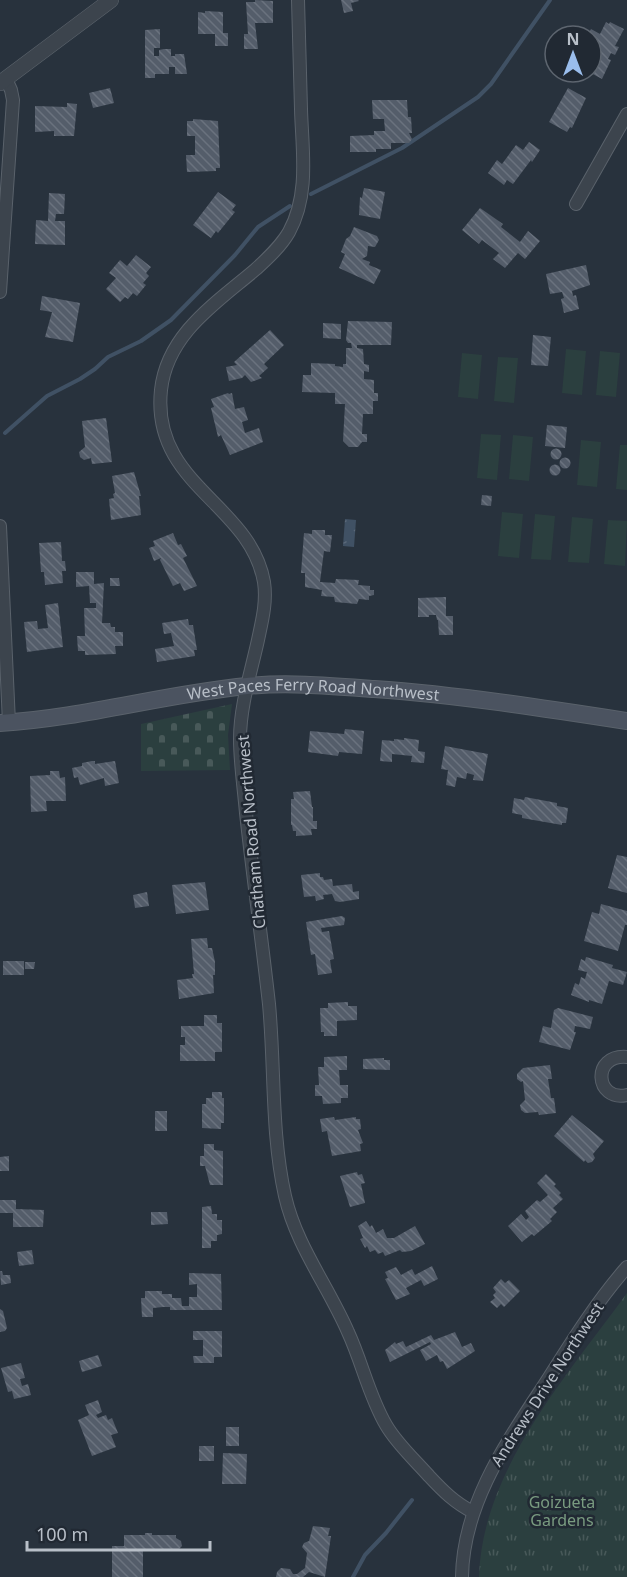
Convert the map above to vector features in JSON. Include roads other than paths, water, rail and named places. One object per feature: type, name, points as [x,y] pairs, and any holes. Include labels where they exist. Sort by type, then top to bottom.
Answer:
[{"type":"main road","name":"West Paces Ferry Road Northwest","points":[[5,723],[80,714],[248,686],[314,686],[402,691],[482,699],[627,721]]},
{"type":"street","points":[[0,292],[13,100],[11,90],[3,81],[111,0]]},
{"type":"street","name":"Chatham Road Northwest","points":[[298,0],[303,177],[298,210],[288,233],[273,254],[197,319],[183,335],[168,362],[160,395],[163,428],[176,459],[189,478],[243,535],[254,552],[261,568],[265,588],[264,608],[240,736],[255,897],[269,1006],[278,1157],[285,1198],[301,1241],[348,1332],[387,1426],[399,1443],[449,1497],[460,1506],[474,1512]]},
{"type":"street","points":[[576,204],[627,114]]},
{"type":"street","points":[[0,526],[5,723]]},
{"type":"street","points":[[627,1057],[612,1059],[602,1071],[601,1078],[609,1092],[616,1096],[627,1095]]},
{"type":"street","name":"Andrews Drive Northwest","points":[[462,1577],[466,1542],[474,1512],[487,1479],[514,1432],[572,1342],[627,1267]]},
{"type":"water","points":[[345,519],[356,520],[354,547],[343,546]]},
{"type":"waterway","points":[[311,194],[402,148],[478,97],[491,84],[550,0]]},
{"type":"waterway","points":[[5,433],[47,396],[80,379],[108,357],[141,341],[171,320],[235,255],[258,227],[290,206]]},
{"type":"waterway","points":[[353,1577],[365,1555],[412,1500]]},
{"type":"park label","name":"Goizueta Gardens","points":[[562,1511]]}]
